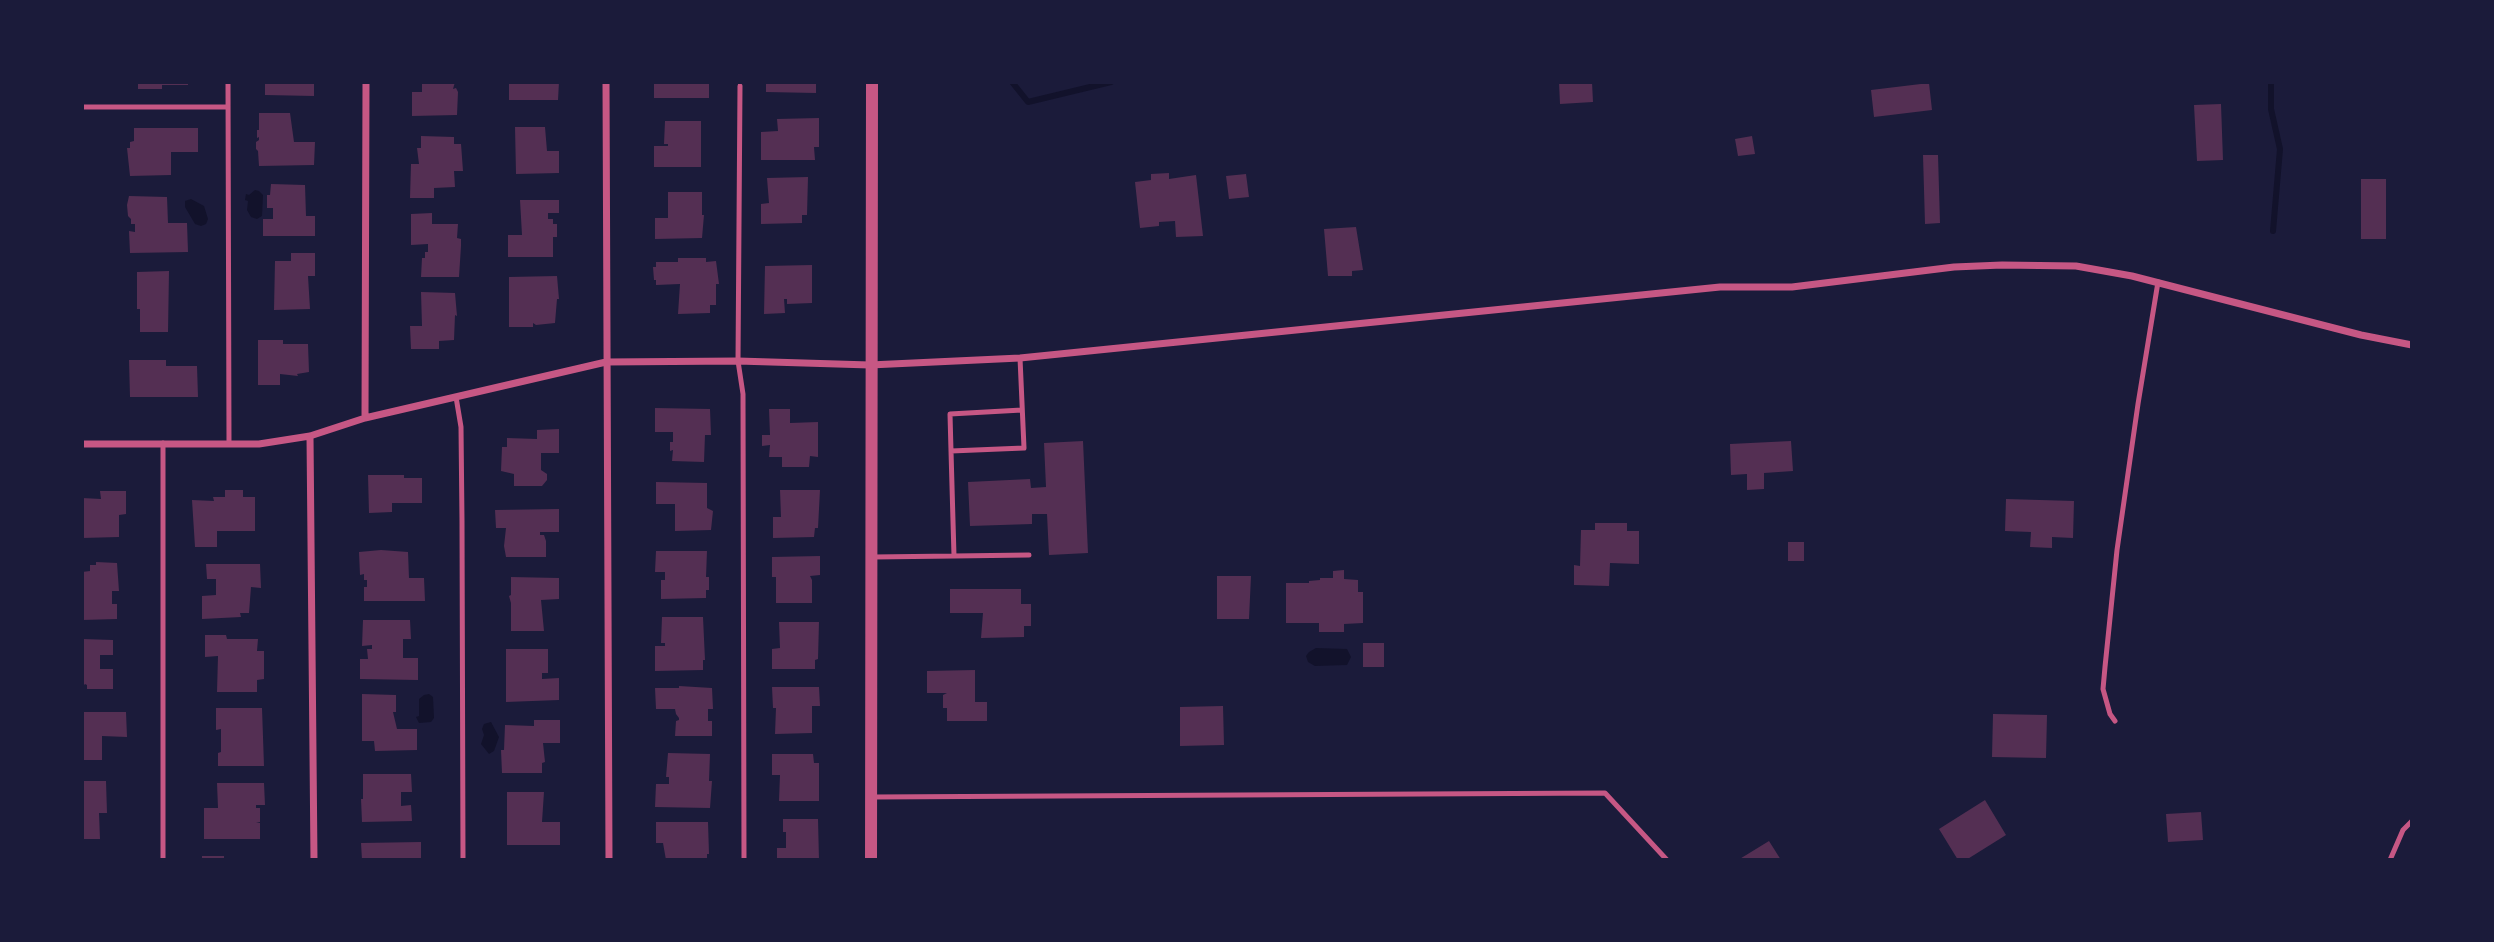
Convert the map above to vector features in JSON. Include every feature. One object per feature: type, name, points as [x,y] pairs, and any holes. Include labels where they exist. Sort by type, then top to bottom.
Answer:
[{"type":"street","points":[[365,418],[366,82]]},
{"type":"street","points":[[606,82],[609,860]]},
{"type":"street","points":[[871,860],[872,82]]},
{"type":"street","points":[[82,444],[259,444],[310,436],[365,418],[606,362],[738,360],[870,365],[1020,358],[1720,287],[1792,287],[1954,267],[2077,266],[2158,282],[2310,322],[2412,345]]},
{"type":"street","points":[[310,436],[314,860]]},
{"type":"lane","points":[[228,82],[229,443]]},
{"type":"lane","points":[[740,86],[738,360],[743,394],[744,860]]},
{"type":"lane","points":[[82,107],[228,107]]},
{"type":"lane","points":[[2115,721],[2110,714],[2103,689],[2105,667],[2117,550],[2137,404],[2158,282]]},
{"type":"lane","points":[[951,451],[1024,448],[1020,358]]},
{"type":"lane","points":[[456,397],[461,426],[463,860]]},
{"type":"lane","points":[[954,556],[950,414],[1022,410]]},
{"type":"lane","points":[[163,443],[163,860]]},
{"type":"lane","points":[[870,557],[1029,555]]},
{"type":"lane","points":[[871,797],[1605,793],[1667,860]]},
{"type":"lane","points":[[2390,860],[2403,830],[2412,821]]},
{"type":"shaded area","points":[[255,190],[263,195],[262,216],[257,219],[251,217],[247,210],[248,201],[245,200],[246,194],[249,195]]},
{"type":"shaded area","points":[[191,199],[204,206],[208,219],[206,224],[195,224],[185,207],[185,201]]},
{"type":"shaded area","points":[[1316,648],[1347,649],[1351,657],[1347,665],[1315,666],[1308,662],[1306,656]]},
{"type":"shaded area","points":[[424,695],[433,697],[434,718],[431,722],[419,723],[416,717],[419,716],[419,699]]},
{"type":"shaded area","points":[[491,722],[499,737],[494,751],[489,754],[481,744],[484,724]]},
{"type":"building","points":[[138,82],[188,82],[188,85],[138,89]]},
{"type":"building","points":[[265,82],[314,82],[314,96],[265,95]]},
{"type":"building","points":[[422,82],[455,82],[453,89],[456,88],[458,92],[457,115],[412,116],[412,92],[422,92]]},
{"type":"building","points":[[509,82],[559,82],[558,100],[509,100]]},
{"type":"building","points":[[654,82],[709,82],[709,98],[654,98]]},
{"type":"building","points":[[766,82],[816,82],[816,93],[766,92]]},
{"type":"building","points":[[1559,82],[1592,82],[1593,102],[1560,104]]},
{"type":"building","points":[[1929,83],[1932,110],[1874,117],[1871,90]]},
{"type":"building","points":[[2221,104],[2223,160],[2197,161],[2194,105]]},
{"type":"building","points":[[259,113],[290,113],[294,142],[315,142],[314,165],[259,166],[256,142],[259,140]]},
{"type":"building","points":[[819,118],[819,147],[814,147],[815,160],[761,160],[761,132],[778,131],[777,119]]},
{"type":"building","points":[[665,121],[701,121],[701,167],[654,167],[654,146],[668,146],[664,144]]},
{"type":"building","points":[[515,127],[545,127],[547,151],[559,151],[559,173],[516,174]]},
{"type":"building","points":[[134,128],[198,128],[198,152],[171,152],[171,175],[130,176],[127,148],[130,148],[130,142],[134,141]]},
{"type":"building","points":[[421,136],[454,137],[454,144],[461,144],[463,171],[454,171],[455,187],[434,188],[434,198],[410,198],[411,164],[419,164],[417,148],[421,148]]},
{"type":"building","points":[[1752,136],[1755,154],[1738,156],[1735,139]]},
{"type":"building","points":[[1923,155],[1938,155],[1940,223],[1925,224]]},
{"type":"building","points":[[1169,173],[1169,179],[1196,175],[1203,236],[1176,237],[1175,221],[1159,222],[1159,226],[1140,228],[1135,182],[1151,180],[1151,174]]},
{"type":"building","points":[[1246,174],[1249,197],[1229,199],[1226,176]]},
{"type":"building","points":[[808,177],[807,215],[802,215],[802,223],[761,224],[761,204],[769,203],[767,178]]},
{"type":"building","points":[[2361,179],[2386,179],[2386,239],[2361,239]]},
{"type":"building","points":[[271,184],[305,185],[306,216],[315,216],[315,236],[263,236],[263,219],[273,219],[273,208],[267,208],[267,195],[270,195]]},
{"type":"building","points":[[668,192],[702,192],[702,238],[655,239],[655,218],[668,218]]},
{"type":"building","points":[[129,196],[167,197],[168,223],[187,223],[188,252],[130,253],[129,231],[135,232],[135,224],[131,224],[128,216]]},
{"type":"building","points":[[520,200],[559,200],[559,213],[548,213],[548,219],[553,219],[553,224],[557,224],[557,237],[553,237],[553,257],[508,257],[508,235],[522,235]]},
{"type":"building","points":[[432,213],[432,224],[458,224],[457,238],[461,239],[459,277],[421,277],[422,258],[425,258],[425,252],[428,252],[428,244],[411,245],[411,214]]},
{"type":"building","points":[[1356,227],[1363,270],[1352,271],[1352,276],[1328,276],[1324,229]]},
{"type":"building","points":[[291,253],[315,253],[315,276],[308,276],[310,309],[274,310],[275,261],[291,261]]},
{"type":"building","points":[[678,258],[706,258],[706,262],[716,261],[719,284],[716,284],[716,305],[710,305],[710,313],[678,314],[680,284],[656,285],[653,267],[656,267],[656,262],[678,262]]},
{"type":"building","points":[[812,265],[812,303],[787,304],[787,299],[784,299],[785,313],[764,314],[765,266]]},
{"type":"building","points":[[169,271],[168,332],[140,332],[137,272]]},
{"type":"building","points":[[557,276],[559,299],[555,323],[509,327],[509,277]]},
{"type":"building","points":[[421,292],[455,293],[457,316],[455,315],[454,340],[439,341],[439,349],[411,349],[410,326],[422,326]]},
{"type":"building","points":[[258,340],[308,344],[309,372],[297,374],[298,376],[280,374],[280,385],[258,385]]},
{"type":"building","points":[[129,360],[166,360],[166,366],[197,366],[198,397],[130,397]]},
{"type":"building","points":[[655,408],[710,409],[711,435],[705,435],[704,462],[672,461],[673,450],[670,451],[670,442],[673,442],[673,432],[655,432]]},
{"type":"building","points":[[769,409],[790,409],[790,423],[818,422],[818,457],[810,456],[809,467],[782,467],[782,457],[769,457],[770,445],[762,446],[762,435],[770,435]]},
{"type":"building","points":[[559,429],[559,453],[541,453],[541,470],[547,474],[547,480],[542,486],[514,486],[514,474],[501,471],[502,447],[507,447],[507,438],[537,439],[537,430]]},
{"type":"building","points":[[1083,441],[1088,553],[1049,555],[1047,514],[1032,514],[1032,524],[970,526],[968,482],[1030,479],[1031,488],[1046,487],[1044,443]]},
{"type":"building","points":[[1791,441],[1793,471],[1764,473],[1764,489],[1747,490],[1747,474],[1731,475],[1730,444]]},
{"type":"building","points":[[368,475],[422,478],[422,503],[392,503],[392,512],[369,513]]},
{"type":"building","points":[[656,482],[707,483],[707,508],[713,511],[711,530],[675,531],[675,504],[656,504]]},
{"type":"building","points":[[225,490],[243,490],[243,497],[255,497],[255,531],[217,531],[217,547],[195,547],[192,500],[214,501],[213,497],[225,497]]},
{"type":"building","points":[[780,490],[820,490],[818,528],[815,528],[814,537],[773,538],[773,517],[781,517]]},
{"type":"building","points":[[100,491],[126,491],[126,514],[119,515],[119,537],[82,538],[82,498],[101,499]]},
{"type":"building","points":[[2006,499],[2074,501],[2073,538],[2052,537],[2052,548],[2030,547],[2031,532],[2005,531]]},
{"type":"building","points":[[559,509],[559,532],[540,532],[546,541],[546,557],[506,557],[506,528],[496,528],[495,510]]},
{"type":"building","points":[[1595,523],[1627,523],[1627,531],[1639,531],[1639,564],[1610,563],[1609,586],[1574,585],[1574,565],[1580,566],[1581,530],[1595,530]]},
{"type":"building","points":[[1788,542],[1804,542],[1804,561],[1788,561]]},
{"type":"building","points":[[656,551],[707,551],[706,577],[709,577],[709,590],[706,590],[706,598],[661,599],[661,580],[665,580],[665,572],[655,572]]},
{"type":"building","points":[[359,552],[408,552],[409,578],[424,578],[425,601],[364,601],[367,580],[364,580],[364,574],[360,575]]},
{"type":"building","points":[[820,556],[820,575],[810,576],[812,603],[776,603],[776,577],[772,577],[772,557]]},
{"type":"building","points":[[96,562],[117,563],[119,591],[112,591],[112,604],[117,604],[117,619],[82,620],[82,572],[90,571],[90,565],[96,565]]},
{"type":"building","points":[[206,564],[260,564],[261,588],[251,587],[249,613],[240,613],[241,617],[202,619],[202,596],[216,595],[216,579],[207,579]]},
{"type":"building","points":[[1344,570],[1344,579],[1358,580],[1358,592],[1363,592],[1363,623],[1344,624],[1344,632],[1319,632],[1319,623],[1286,623],[1286,583],[1309,583],[1320,578],[1333,578],[1333,571]]},
{"type":"building","points":[[1217,576],[1251,576],[1249,619],[1217,619]]},
{"type":"building","points":[[511,577],[559,578],[559,599],[541,600],[544,631],[511,631]]},
{"type":"building","points":[[950,589],[1021,589],[1021,604],[1031,604],[1031,626],[1024,626],[1024,637],[981,638],[983,613],[950,613]]},
{"type":"building","points":[[662,617],[703,617],[703,670],[655,671],[655,646],[665,646],[665,643],[661,643]]},
{"type":"building","points":[[363,620],[410,620],[411,639],[403,639],[403,658],[418,658],[418,680],[360,679],[360,659],[368,659],[367,649],[372,649],[372,645],[362,646]]},
{"type":"building","points":[[779,622],[819,622],[818,659],[815,660],[815,669],[772,669],[772,649],[780,648]]},
{"type":"building","points":[[205,635],[226,635],[227,639],[258,639],[257,651],[264,651],[264,679],[257,680],[257,692],[217,692],[218,656],[205,657]]},
{"type":"building","points":[[82,639],[113,640],[113,655],[100,655],[100,669],[113,669],[113,689],[87,689],[85,684],[82,687]]},
{"type":"building","points":[[1363,643],[1384,643],[1384,667],[1363,667]]},
{"type":"building","points":[[506,649],[548,649],[548,673],[542,673],[542,679],[559,678],[559,700],[506,702]]},
{"type":"building","points":[[975,670],[975,702],[987,702],[987,721],[947,721],[943,695],[947,693],[927,693],[927,671]]},
{"type":"building","points":[[772,687],[819,687],[820,706],[812,706],[812,733],[775,734],[776,708],[773,708]]},
{"type":"building","points":[[655,688],[712,688],[713,709],[708,709],[708,721],[712,721],[712,736],[675,736],[676,721],[679,718],[675,709],[656,709]]},
{"type":"building","points":[[362,694],[396,695],[396,712],[393,712],[397,729],[417,729],[417,750],[375,751],[374,741],[362,741]]},
{"type":"building","points":[[1223,706],[1224,745],[1180,746],[1180,707]]},
{"type":"building","points":[[216,708],[262,708],[264,766],[218,766],[221,729],[216,730]]},
{"type":"building","points":[[82,712],[126,712],[127,737],[102,736],[102,760],[82,760]]},
{"type":"building","points":[[1993,714],[2047,715],[2046,758],[1992,757]]},
{"type":"building","points":[[534,720],[560,720],[560,743],[543,743],[545,762],[542,763],[542,773],[502,773],[501,750],[504,750],[505,725],[534,726]]},
{"type":"building","points":[[668,753],[710,754],[710,808],[655,807],[656,784],[669,784],[669,777],[666,777]]},
{"type":"building","points":[[772,754],[813,754],[814,763],[819,763],[819,801],[779,801],[780,775],[772,775]]},
{"type":"building","points":[[363,774],[411,774],[412,792],[401,792],[401,806],[411,805],[412,821],[362,822]]},
{"type":"building","points":[[82,781],[106,781],[107,813],[99,813],[100,839],[82,839]]},
{"type":"building","points":[[217,783],[264,783],[265,805],[256,805],[256,808],[260,808],[260,822],[256,823],[260,823],[260,839],[204,839],[204,808],[218,808]]},
{"type":"building","points":[[507,792],[544,792],[542,822],[560,822],[560,845],[507,845]]},
{"type":"building","points":[[1985,800],[2006,835],[1966,860],[1958,860],[1939,829]]},
{"type":"building","points":[[2201,812],[2203,840],[2168,842],[2166,814]]},
{"type":"building","points":[[783,819],[818,819],[819,860],[777,860],[777,848],[786,848]]},
{"type":"building","points":[[656,822],[708,822],[707,860],[666,860],[663,843],[656,843]]},
{"type":"building","points":[[1769,841],[1781,860],[1738,860]]},
{"type":"building","points":[[421,842],[421,860],[362,860],[361,843]]},
{"type":"building","points":[[202,856],[224,856],[224,860],[202,860]]},
{"type":"waterway","points":[[1012,82],[1028,102],[1111,82]]},
{"type":"waterway","points":[[2271,82],[2271,109],[2280,149],[2273,231]]}]
